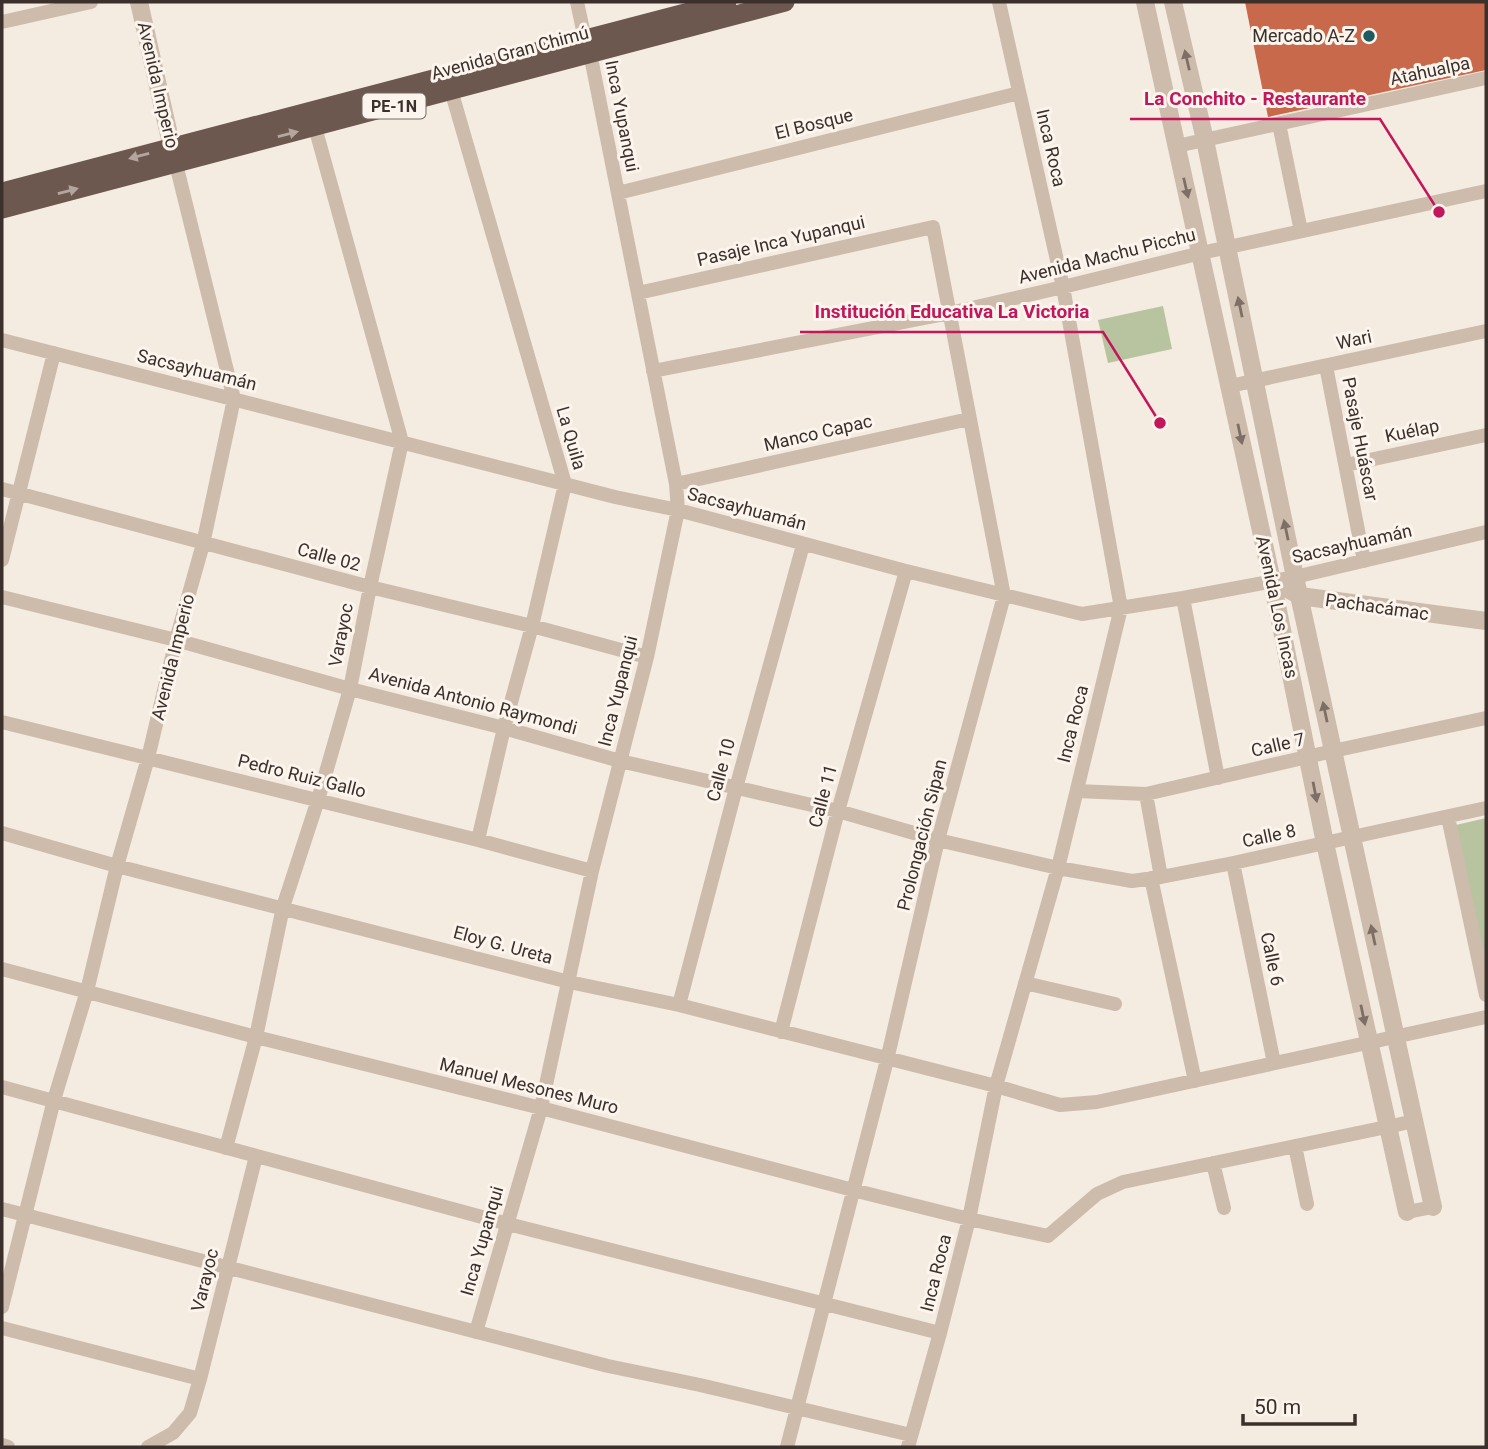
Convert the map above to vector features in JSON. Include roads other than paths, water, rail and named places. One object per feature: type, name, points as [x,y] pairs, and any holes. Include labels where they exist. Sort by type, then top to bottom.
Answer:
[{"type":"highway","name":"Avenida Gran Chimú","points":[[2,192],[315,127],[451,90],[727,2]]},
{"type":"highway","name":"Avenida Gran Chimú","points":[[2,209],[174,155],[588,46],[785,2]]},
{"type":"street","points":[[2,23],[91,2]]},
{"type":"street","name":"Avenida Imperio","points":[[2,1307],[54,1100],[87,991],[117,866],[203,544],[234,399],[139,2]]},
{"type":"street","name":"Inca Yupanqui","points":[[475,1332],[541,1108],[592,871],[647,657],[678,510],[676,484],[577,2]]},
{"type":"street","name":"Inca Roca","points":[[909,1441],[940,1333],[969,1219],[996,1086],[1058,868],[1121,608],[1063,287],[999,2]]},
{"type":"street","name":"Avenida Los Incas","points":[[1145,2],[1407,1212]]},
{"type":"street","name":"Avenida Los Incas","points":[[1173,2],[1205,140],[1333,751],[1433,1207]]},
{"type":"street","name":"Atahualpa","points":[[1177,146],[1486,78]]},
{"type":"street","name":"La Quila","points":[[451,90],[565,484],[478,840]]},
{"type":"street","name":"El Bosque","points":[[618,193],[1019,93]]},
{"type":"street","points":[[1279,124],[1301,232]]},
{"type":"street","name":"Varayoc","points":[[226,1148],[256,1037],[283,907],[350,689],[402,442],[315,127]]},
{"type":"street","name":"Avenida Machu Picchu","points":[[653,371],[950,313],[1227,247],[1486,191]]},
{"type":"street","name":"Pasaje Inca Yupanqui","points":[[638,293],[933,227]]},
{"type":"street","name":"Prolongación Sipan","points":[[787,1447],[887,1060],[938,840],[1004,596],[933,227]]},
{"type":"street","name":"Wari","points":[[1230,386],[1486,331]]},
{"type":"street","name":"Sacsayhuamán","points":[[2,340],[1082,614],[1272,582],[1486,531]]},
{"type":"street","points":[[2,560],[54,353]]},
{"type":"street","name":"Pasaje Huáscar","points":[[1326,366],[1364,561]]},
{"type":"street","name":"Manco Capac","points":[[676,484],[969,419]]},
{"type":"street","name":"Kuélap","points":[[1346,466],[1486,435]]},
{"type":"street","name":"Calle 02","points":[[2,489],[203,544],[647,657]]},
{"type":"street","name":"Calle 10","points":[[679,1005],[803,545]]},
{"type":"street","name":"Calle 11","points":[[781,1032],[838,811],[905,571]]},
{"type":"street","name":"Pachacámac","points":[[1272,582],[1300,596],[1486,621]]},
{"type":"street","name":"Avenida Antonio Raymondi","points":[[2,597],[176,640],[620,761],[838,811],[938,840],[1058,868]]},
{"type":"street","points":[[1183,598],[1218,778]]},
{"type":"street","name":"Calle 7","points":[[1077,792],[1146,794],[1486,718]]},
{"type":"street","name":"Pedro Ruiz Gallo","points":[[2,722],[478,840],[592,871]]},
{"type":"street","points":[[1146,794],[1156,878],[1195,1081]]},
{"type":"street","name":"Calle 8","points":[[1058,868],[1132,881],[1156,878],[1486,808]]},
{"type":"street","points":[[1448,817],[1486,995]]},
{"type":"street","name":"Eloy G. Ureta","points":[[2,833],[117,866],[569,982],[679,1005],[996,1086],[1060,1105],[1097,1102],[1486,1017]]},
{"type":"street","name":"Calle 6","points":[[1233,863],[1274,1063]]},
{"type":"street","name":"Manuel Mesones Muro","points":[[2,969],[853,1191],[1048,1236],[1097,1194],[1123,1182],[1213,1163]]},
{"type":"street","points":[[1026,983],[1115,1004]]},
{"type":"street","points":[[2,1087],[508,1224],[940,1333]]},
{"type":"street","points":[[1224,1208],[1213,1163],[1415,1121]]},
{"type":"street","points":[[1295,1146],[1307,1204]]},
{"type":"street","name":"Varayoc","points":[[148,1447],[173,1433],[190,1413],[257,1156]]},
{"type":"street","points":[[1407,1212],[1433,1207]]},
{"type":"street","points":[[2,1209],[608,1366],[797,1408],[909,1441]]},
{"type":"street","points":[[2,1328],[200,1380]]},
{"type":"street","points":[[2,1446],[8,1447]]},
{"type":"place","name":"Mercado A-Z","points":[[1369,36]]},
{"type":"place","name":"La Conchito - Restaurante","points":[[1439,212]]},
{"type":"place","name":"Institución Educativa La Victoria","points":[[1160,423]]}]
